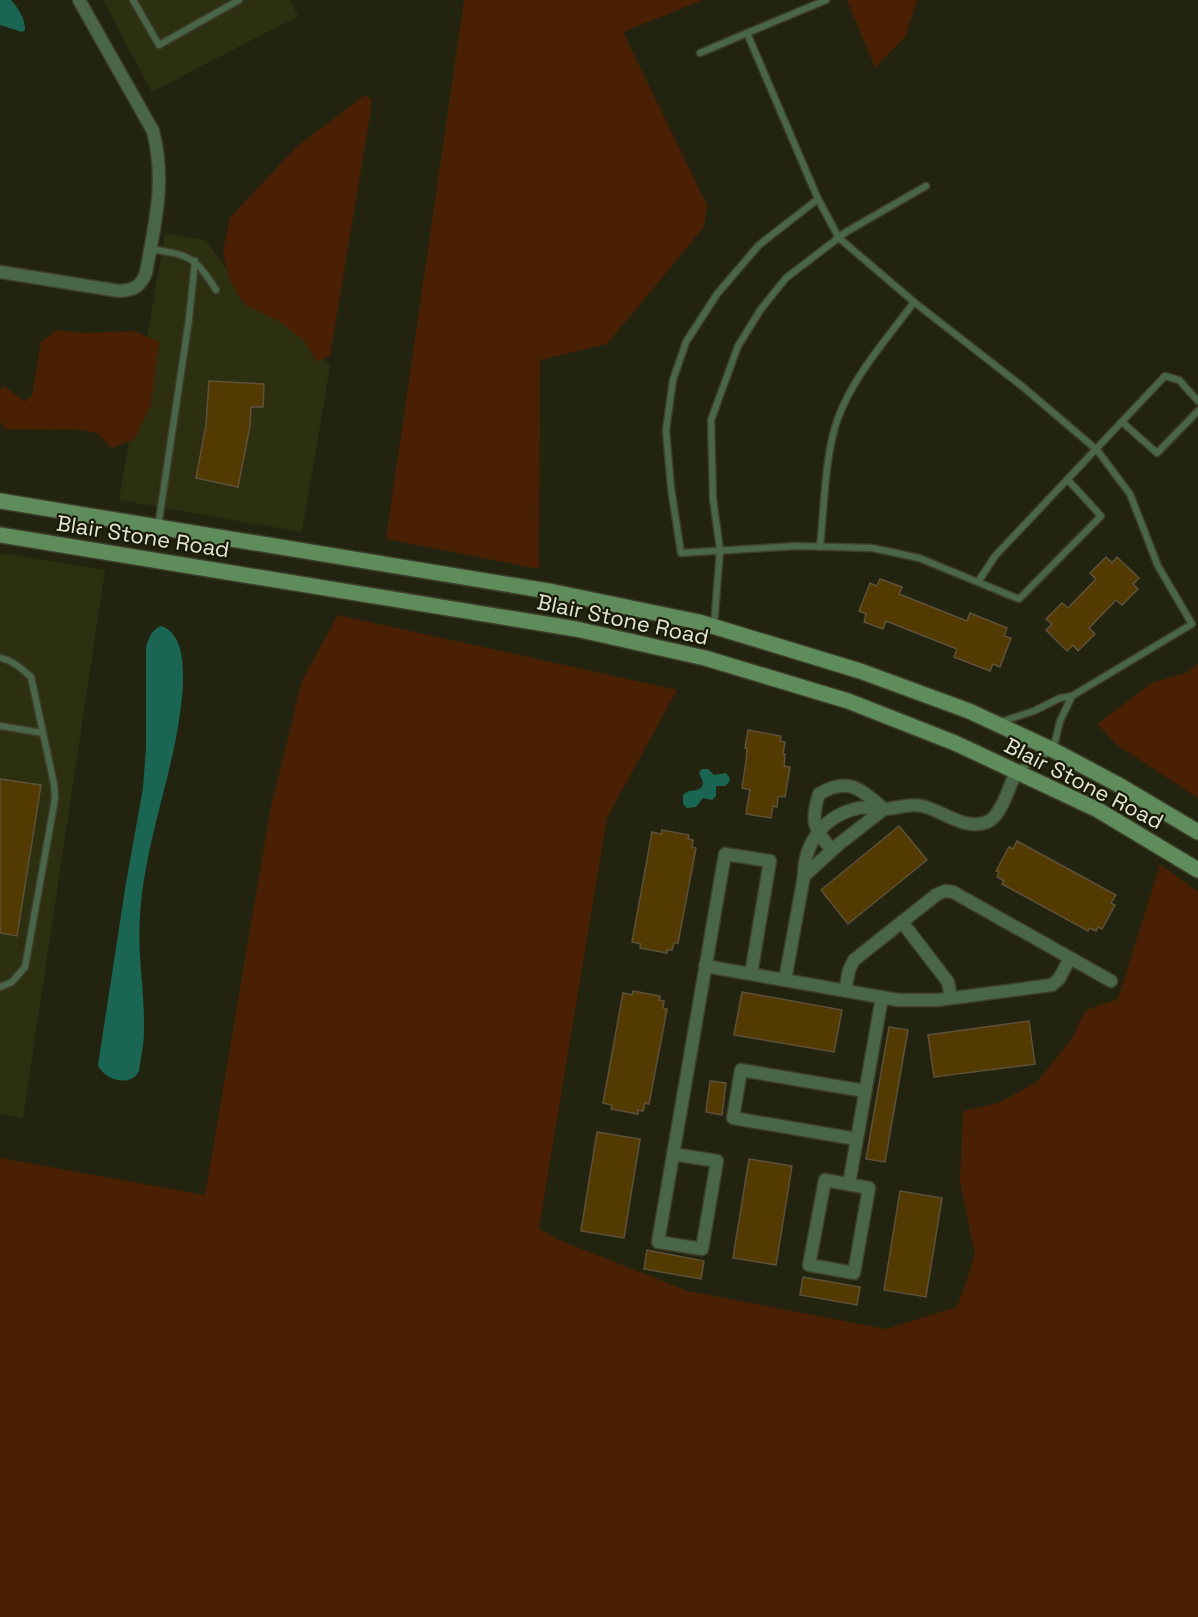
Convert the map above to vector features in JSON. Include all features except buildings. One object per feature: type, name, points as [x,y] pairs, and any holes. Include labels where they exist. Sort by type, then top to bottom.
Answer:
[{"type":"main road","name":"Blair Stone Road","points":[[0,501],[554,592],[714,626],[860,671],[969,711],[1053,750],[1117,784],[1198,832]]},
{"type":"main road","name":"Blair Stone Road","points":[[0,535],[576,629],[705,658],[848,701],[955,743],[1098,810],[1198,870]]},
{"type":"street","points":[[0,272],[119,291],[133,290],[142,283],[146,273],[160,189],[159,154],[153,131],[79,0]]},
{"type":"street","points":[[785,980],[804,876],[805,854],[826,824],[840,814],[860,807],[884,809],[914,805],[926,807],[966,823],[976,825],[987,822],[994,818],[1001,807],[1016,771]]},
{"type":"street","points":[[832,850],[818,833],[813,821],[819,794],[840,785],[852,786],[861,790],[884,809]]},
{"type":"street","points":[[804,876],[832,850],[884,809]]},
{"type":"street","points":[[673,1154],[717,1161],[702,1249],[658,1242],[705,966],[725,854],[770,861],[751,974]]},
{"type":"street","points":[[845,990],[849,970],[854,960],[936,895],[945,891],[952,892],[1111,981]]},
{"type":"street","points":[[902,922],[948,982],[951,998]]},
{"type":"street","points":[[705,966],[898,1000],[951,998],[1052,985],[1059,979],[1070,958]]},
{"type":"street","points":[[849,1184],[882,997]]},
{"type":"street","points":[[856,1138],[733,1118],[741,1070],[865,1091]]},
{"type":"street","points":[[825,1180],[849,1184],[869,1188],[854,1273],[809,1265],[825,1180]]},
{"type":"lane","points":[[133,0],[159,45],[239,0]]},
{"type":"lane","points":[[700,53],[826,0]]},
{"type":"lane","points":[[747,33],[818,199],[839,238],[914,302],[1023,387],[1097,450],[1130,494],[1158,566],[1192,624],[1072,696],[1060,698],[1034,711],[995,724]]},
{"type":"lane","points":[[714,626],[720,550],[713,499],[711,420],[738,346],[761,309],[786,278],[839,238],[926,186]]},
{"type":"lane","points":[[818,199],[759,246],[717,294],[686,342],[673,380],[666,430],[671,488],[681,553],[820,547],[872,548],[919,558],[1019,599],[1101,516],[1068,480]]},
{"type":"lane","points":[[150,249],[183,254],[195,261],[216,290]]},
{"type":"lane","points":[[158,528],[189,319],[195,261]]},
{"type":"lane","points":[[820,547],[831,443],[837,420],[848,395],[864,369],[914,302]]},
{"type":"lane","points":[[978,582],[994,556],[1165,376],[1179,380],[1198,401]]},
{"type":"lane","points":[[1122,423],[1157,453],[1198,411]]},
{"type":"lane","points":[[0,658],[19,667],[31,677],[54,784],[55,799],[25,967],[12,982],[0,987]]},
{"type":"lane","points":[[1016,771],[1053,750],[1060,721],[1072,696]]},
{"type":"lane","points":[[0,726],[43,733]]},
{"type":"shaded area","points":[[103,0],[290,0],[298,16],[152,92]]},
{"type":"shaded area","points":[[464,0],[703,0],[623,32],[707,205],[704,227],[607,344],[540,360],[539,569],[386,539]]},
{"type":"shaded area","points":[[847,0],[917,0],[905,37],[875,68]]},
{"type":"shaded area","points":[[365,95],[371,99],[371,110],[330,356],[317,362],[304,341],[280,322],[245,305],[229,279],[223,252],[230,218],[295,148]]},
{"type":"shaded area","points":[[165,234],[205,240],[257,309],[292,324],[330,366],[302,532],[119,500]]},
{"type":"shaded area","points":[[57,330],[83,333],[135,331],[159,342],[151,405],[134,439],[112,448],[97,433],[83,430],[5,429],[0,421],[0,391],[4,386],[25,402],[32,395],[41,342]]},
{"type":"shaded area","points":[[0,553],[105,570],[23,1118],[0,1114]]},
{"type":"shaded area","points":[[338,615],[677,690],[607,818],[539,1229],[559,1240],[688,1291],[886,1329],[957,1307],[975,1255],[960,1182],[963,1111],[998,1103],[1037,1082],[1070,1041],[1086,1010],[1118,999],[1160,864],[1198,892],[1198,1617],[0,1617],[0,1158],[205,1195],[271,806],[302,680]]},
{"type":"shaded area","points":[[1198,663],[1198,798],[1117,745],[1097,724],[1152,683],[1188,672]]},
{"type":"water","points":[[0,0],[11,0],[14,3],[22,17],[25,30],[22,32],[0,25]]},
{"type":"water","points":[[161,626],[175,637],[182,657],[183,684],[174,746],[142,891],[140,944],[143,1045],[139,1071],[135,1076],[124,1081],[106,1075],[98,1065],[143,788],[146,748],[146,648],[155,629]]},
{"type":"water","points":[[702,769],[708,769],[714,775],[726,773],[730,781],[725,786],[716,786],[716,796],[712,800],[703,798],[696,807],[687,808],[683,804],[683,795],[702,787],[703,782],[699,773]]}]
